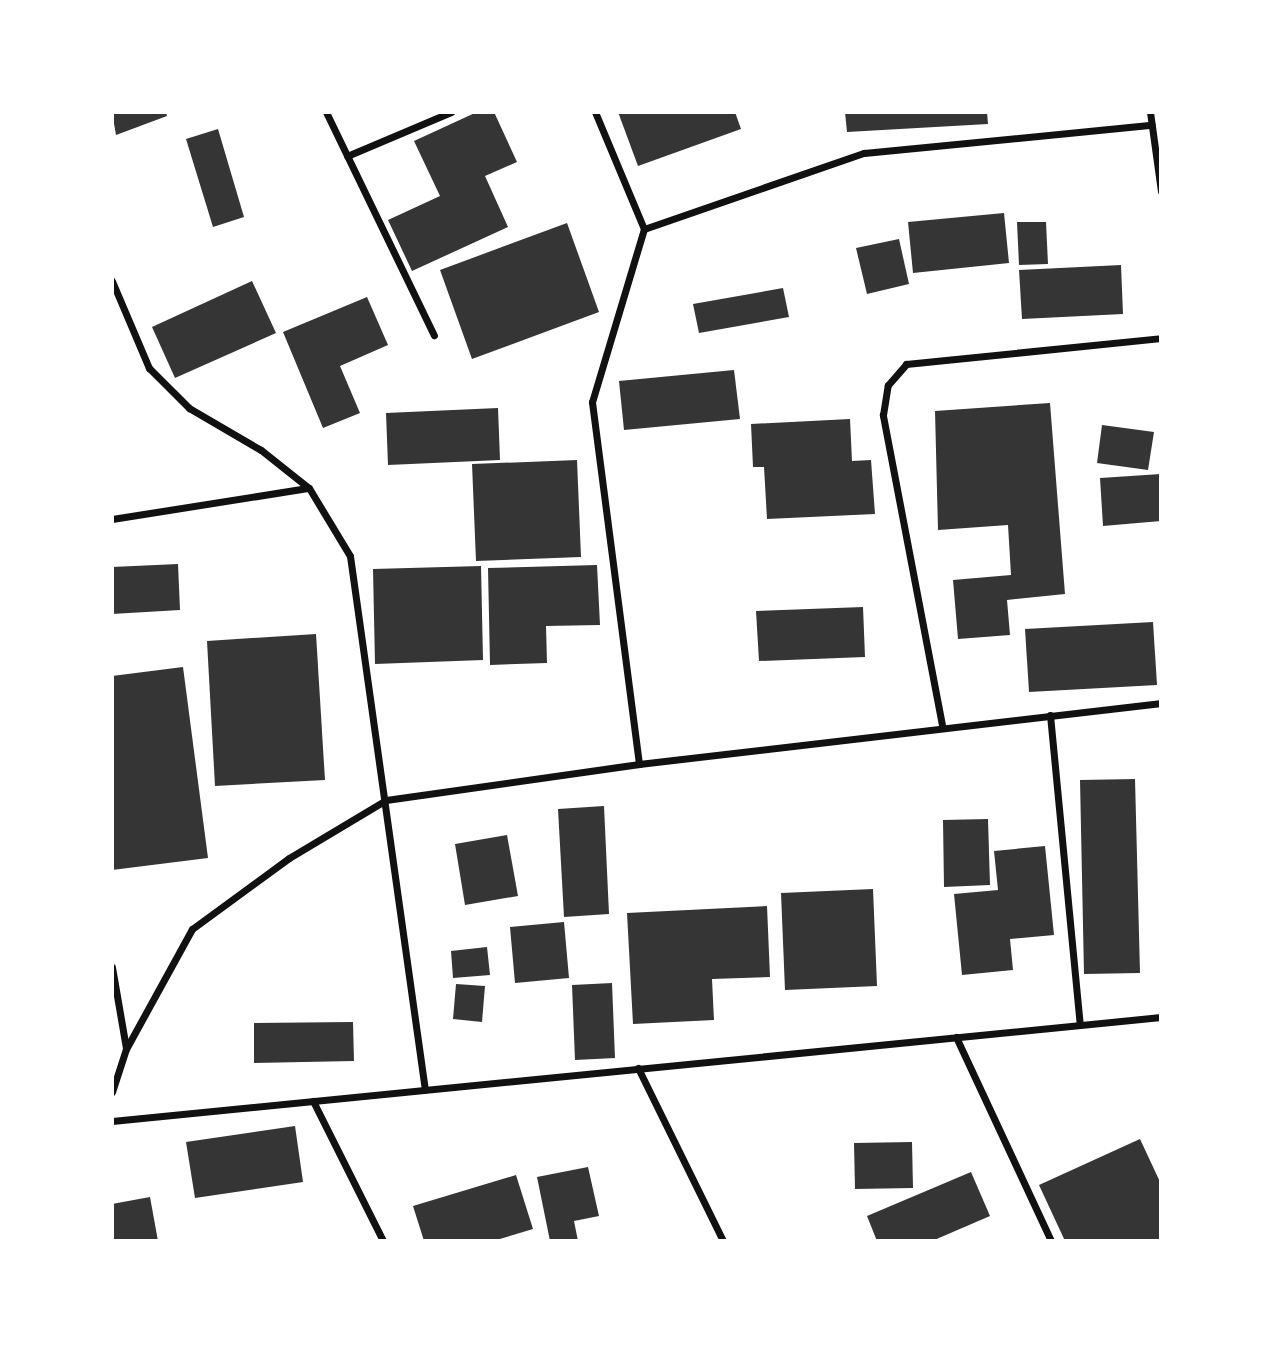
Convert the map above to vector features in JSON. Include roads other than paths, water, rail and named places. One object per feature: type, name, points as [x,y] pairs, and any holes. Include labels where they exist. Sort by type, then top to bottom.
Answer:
[{"type":"street","points":[[326,112],[434,335]]},
{"type":"street","points":[[347,156],[451,112]]},
{"type":"street","points":[[596,112],[644,229],[592,402],[639,764]]},
{"type":"street","points":[[1150,112],[1161,191]]},
{"type":"street","points":[[644,229],[864,153],[1152,125]]},
{"type":"street","points":[[112,281],[149,368],[189,408],[261,450],[309,488],[351,556],[425,1090]]},
{"type":"street","points":[[942,725],[884,415],[888,385],[906,364],[1161,338]]},
{"type":"street","points":[[112,519],[309,488]]},
{"type":"street","points":[[112,1092],[126,1049],[192,929],[289,858],[386,800],[942,725],[1161,703]]},
{"type":"street","points":[[1050,715],[1080,1025]]},
{"type":"street","points":[[112,967],[126,1049]]},
{"type":"street","points":[[112,1121],[1161,1017]]},
{"type":"street","points":[[956,1037],[1051,1241]]},
{"type":"street","points":[[638,1068],[723,1241]]},
{"type":"street","points":[[313,1101],[383,1241]]}]
